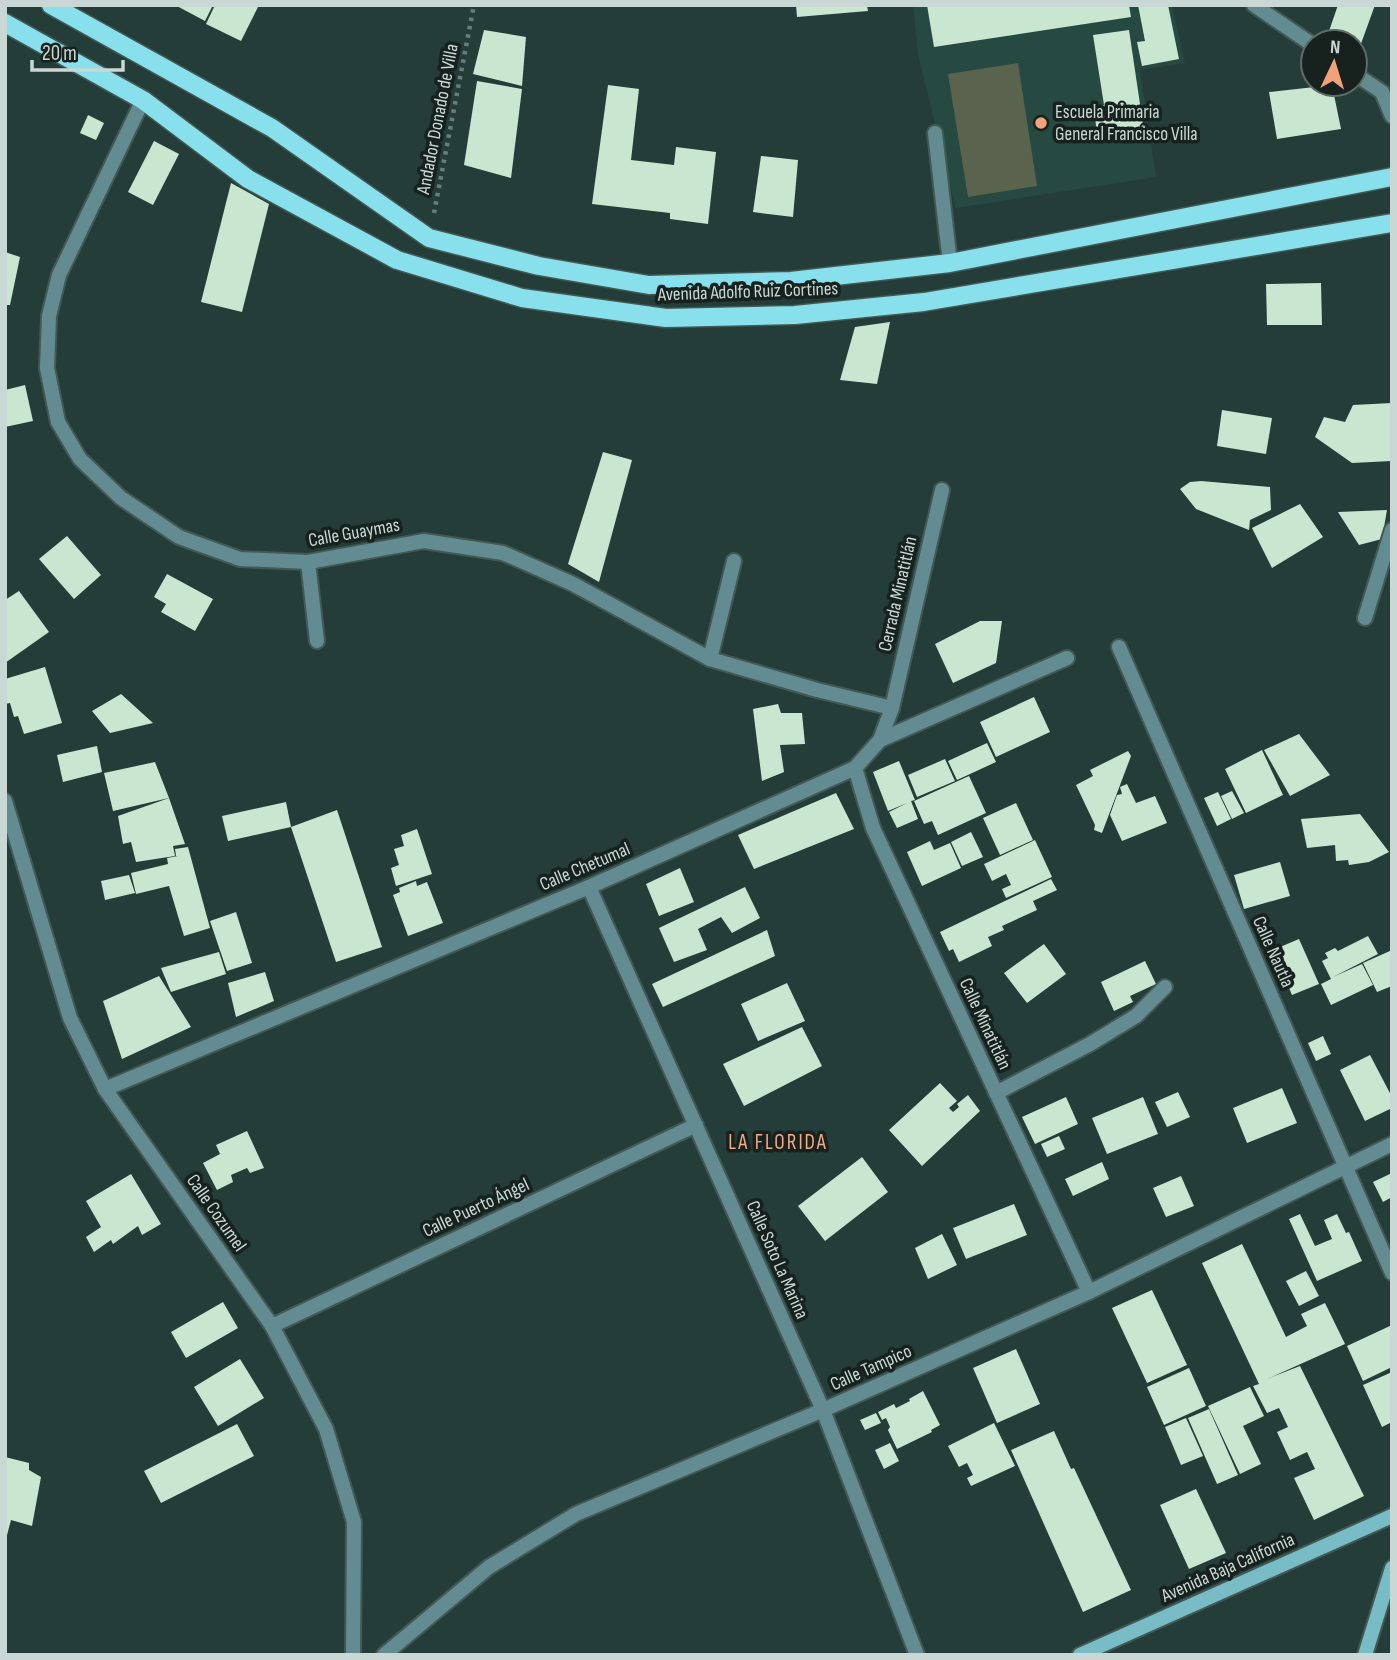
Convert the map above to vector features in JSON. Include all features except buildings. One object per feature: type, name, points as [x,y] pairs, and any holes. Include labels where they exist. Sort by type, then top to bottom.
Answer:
[{"type":"main road","name":"Avenida Adolfo Ruiz Cortines","points":[[51,5],[272,128],[429,238],[539,266],[649,285],[791,282],[950,263],[1392,177]]},
{"type":"main road","name":"Avenida Adolfo Ruiz Cortines","points":[[5,23],[143,100],[248,179],[397,260],[522,298],[666,318],[795,315],[924,302],[1392,223]]},
{"type":"main road","name":"Avenida Baja California","points":[[1080,1655],[1392,1516]]},
{"type":"main road","points":[[1366,1655],[1392,1568]]},
{"type":"street","points":[[1259,7],[1299,35]]},
{"type":"street","points":[[1369,83],[1382,92],[1392,116]]},
{"type":"street","name":"Calle Guaymas","points":[[143,100],[59,275],[49,317],[47,368],[58,422],[80,459],[121,498],[180,537],[240,558],[308,562],[424,541],[503,552],[573,584],[710,659],[817,690],[892,708]]},
{"type":"street","points":[[935,133],[950,263]]},
{"type":"street","name":"Cerrada Minatitlán","points":[[892,708],[942,490]]},
{"type":"street","points":[[1365,618],[1392,530]]},
{"type":"street","points":[[710,659],[734,561]]},
{"type":"street","points":[[308,562],[317,641]]},
{"type":"street","name":"Calle Nautla","points":[[1119,648],[1392,1273]]},
{"type":"street","name":"Calle Chetumal","points":[[105,1089],[589,887],[855,768],[880,740],[1068,658]]},
{"type":"street","points":[[880,740],[892,708]]},
{"type":"street","name":"Calle Minatitlán","points":[[855,768],[873,828],[1089,1292]]},
{"type":"street","name":"Calle Cozumel","points":[[5,801],[70,1018],[105,1089],[272,1326],[326,1429],[354,1522],[353,1655]]},
{"type":"street","name":"Calle Soto La Marina","points":[[589,887],[823,1410],[917,1655]]},
{"type":"street","points":[[996,1093],[1125,1023],[1136,1016],[1165,987]]},
{"type":"street","name":"Calle Puerto Ángel","points":[[272,1326],[696,1125]]},
{"type":"street","name":"Calle Tampico","points":[[384,1655],[489,1567],[576,1514],[823,1410],[1089,1292],[1392,1144]]},
{"type":"path","name":"Andador Donado de Villa","points":[[429,238],[474,5]]},
{"type":"shaded area","name":"Escuela Primaria General Francisco Villa","points":[[913,5],[1172,5],[1185,63],[1140,70],[1156,177],[956,208],[918,55]]},
{"type":"shaded area","points":[[1018,63],[1037,186],[968,197],[948,74]]},
{"type":"place","name":"Escuela Primaria General Francisco Villa","points":[[1041,123]]},
{"type":"district","name":"LA FLORIDA","points":[[778,1142]]}]
